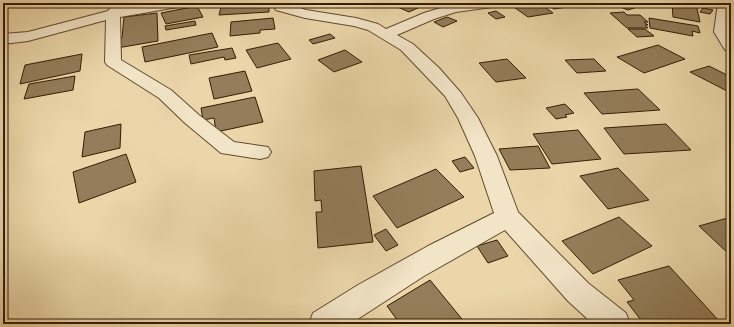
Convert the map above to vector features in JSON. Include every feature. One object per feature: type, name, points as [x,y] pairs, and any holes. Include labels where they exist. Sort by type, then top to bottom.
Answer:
[{"type":"street","points":[[3,39],[28,36],[117,8],[178,3]]},
{"type":"street","points":[[279,3],[281,7],[304,14],[356,22],[373,27],[407,47],[433,72],[452,94],[468,118],[486,156],[508,217],[578,292],[615,324]]},
{"type":"street","points":[[386,34],[450,6],[492,3]]},
{"type":"street","points":[[725,3],[727,23],[721,32],[731,47]]},
{"type":"street","points":[[117,8],[113,62],[165,94],[192,119],[228,148],[260,152]]},
{"type":"street","points":[[324,324],[366,295],[431,257],[508,217]]},
{"type":"building","points":[[222,3],[269,3],[269,12],[219,15]]},
{"type":"building","points":[[396,3],[429,3],[409,12],[393,5]]},
{"type":"building","points":[[508,3],[539,3],[553,13],[528,17]]},
{"type":"building","points":[[546,3],[569,3],[574,6],[554,9]]},
{"type":"building","points":[[610,3],[637,3],[643,5],[628,10]]},
{"type":"building","points":[[672,3],[696,4],[700,22],[673,17]]},
{"type":"building","points":[[197,6],[203,17],[166,24],[161,13]]},
{"type":"building","points":[[703,8],[713,10],[710,14],[700,12]]},
{"type":"building","points":[[496,11],[505,17],[496,19],[488,13]]},
{"type":"building","points":[[624,12],[627,15],[640,15],[648,22],[644,22],[648,25],[645,25],[648,28],[627,28],[610,13]]},
{"type":"building","points":[[157,13],[158,41],[117,48],[117,39],[122,38],[124,17]]},
{"type":"building","points":[[447,17],[457,21],[443,27],[434,22]]},
{"type":"building","points":[[273,18],[275,29],[260,30],[260,33],[230,36],[231,22]]},
{"type":"building","points":[[649,18],[698,26],[700,33],[692,31],[693,36],[650,28]]},
{"type":"building","points":[[195,21],[196,25],[166,30],[165,26]]},
{"type":"building","points":[[628,29],[645,29],[654,36],[637,37]]},
{"type":"building","points":[[212,33],[218,47],[145,62],[142,47]]},
{"type":"building","points":[[330,34],[335,38],[313,44],[309,40]]},
{"type":"building","points":[[278,43],[291,59],[257,68],[246,50]]},
{"type":"building","points":[[658,45],[685,59],[644,73],[617,57]]},
{"type":"building","points":[[232,48],[236,58],[225,60],[224,57],[191,64],[189,55]]},
{"type":"building","points":[[345,50],[362,62],[334,72],[318,60]]},
{"type":"building","points":[[82,54],[80,71],[20,84],[25,65]]},
{"type":"building","points":[[507,59],[526,78],[496,82],[479,63]]},
{"type":"building","points":[[594,59],[606,71],[577,73],[565,60]]},
{"type":"building","points":[[709,66],[731,77],[731,92],[690,72]]},
{"type":"building","points":[[245,71],[252,91],[214,99],[209,78]]},
{"type":"building","points":[[75,76],[73,90],[24,99],[29,84]]},
{"type":"building","points":[[638,89],[660,110],[602,114],[584,93]]},
{"type":"building","points":[[255,97],[263,122],[216,132],[214,118],[203,120],[201,108]]},
{"type":"building","points":[[565,104],[574,113],[565,115],[567,117],[556,119],[546,108]]},
{"type":"building","points":[[121,124],[120,148],[82,157],[85,132]]},
{"type":"building","points":[[666,124],[691,150],[624,154],[604,128]]},
{"type":"building","points":[[578,130],[601,159],[552,164],[533,134]]},
{"type":"building","points":[[538,146],[550,168],[510,170],[499,149]]},
{"type":"building","points":[[126,154],[136,182],[79,203],[73,172]]},
{"type":"building","points":[[465,157],[474,168],[460,172],[452,161]]},
{"type":"building","points":[[361,166],[373,242],[318,248],[316,212],[322,212],[321,200],[315,201],[314,171]]},
{"type":"building","points":[[618,168],[649,200],[608,209],[580,176]]},
{"type":"building","points":[[436,169],[464,197],[397,228],[373,196]]},
{"type":"building","points":[[619,217],[652,246],[593,274],[562,241]]},
{"type":"building","points":[[731,217],[731,256],[699,226]]},
{"type":"building","points":[[386,229],[398,245],[386,251],[374,235]]},
{"type":"building","points":[[497,240],[508,256],[488,263],[477,246]]},
{"type":"building","points":[[669,266],[720,322],[714,324],[656,324],[653,321],[644,324],[627,302],[634,300],[618,280]]},
{"type":"building","points":[[430,280],[466,324],[400,324],[387,306]]}]
